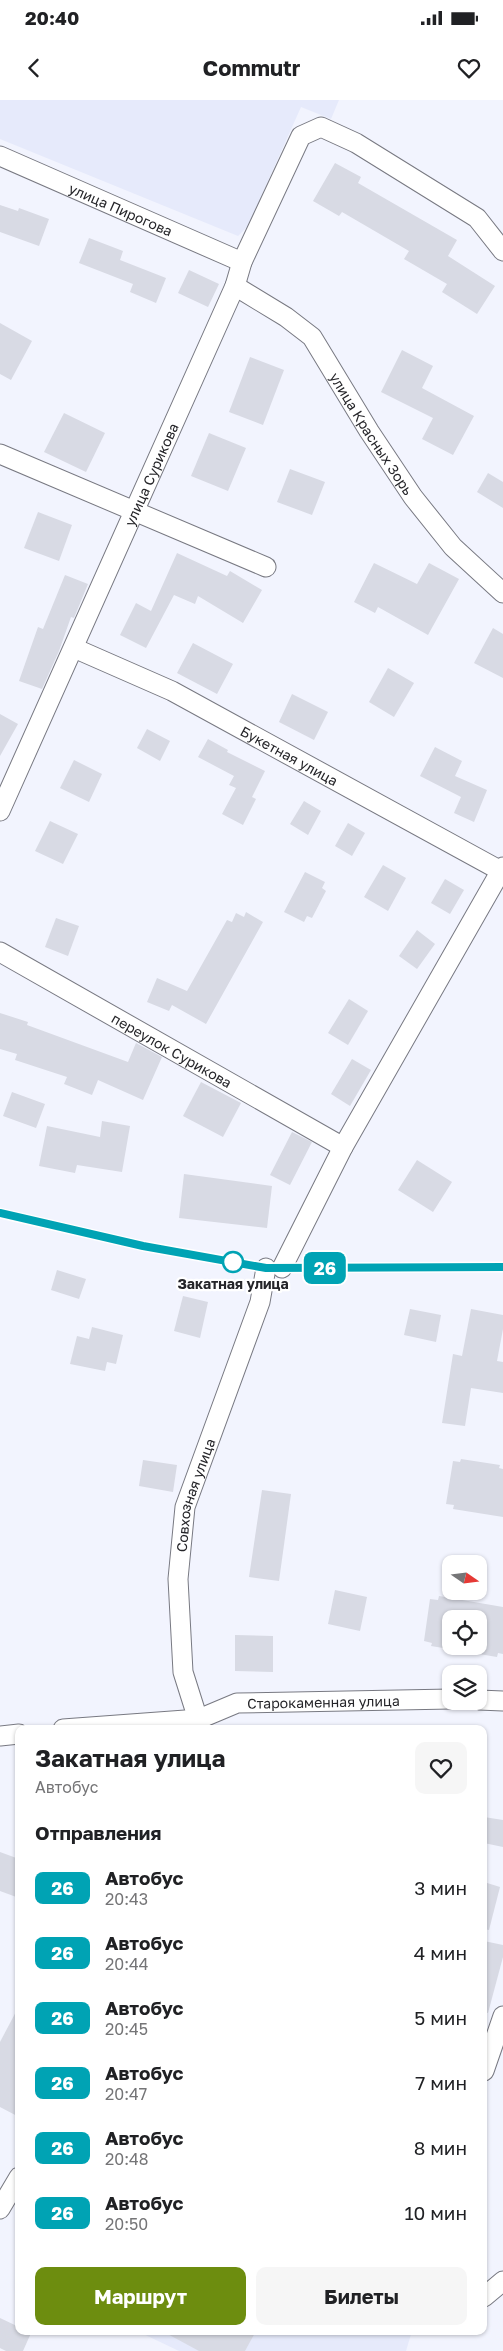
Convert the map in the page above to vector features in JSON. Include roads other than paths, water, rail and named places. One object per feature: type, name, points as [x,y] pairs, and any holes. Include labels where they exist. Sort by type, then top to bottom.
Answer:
[{"type":"street","name":"улица Сурикова","points":[[0,811],[8,773],[74,648],[235,286],[242,262],[301,136],[321,127],[356,143],[477,218],[503,251]]},
{"type":"street","name":"улица Пирогова","points":[[0,156],[242,262]]},
{"type":"street","name":"улица Красных Зорь","points":[[235,286],[286,317],[312,338],[369,431],[413,497],[453,546],[503,593]]},
{"type":"street","points":[[0,454],[266,567]]},
{"type":"street","name":"Букетная улица","points":[[74,648],[172,691],[502,869]]},
{"type":"street","points":[[343,1147],[502,869]]},
{"type":"street","name":"переулок Сурикова","points":[[0,952],[343,1147]]},
{"type":"street","name":"Совхозная улица","points":[[200,1724],[184,1672],[178,1579],[180,1536],[185,1507],[274,1268],[343,1147]]},
{"type":"street","name":"Старокаменная улица","points":[[172,1725],[200,1724],[236,1703],[442,1699]]},
{"type":"street","points":[[487,1700],[503,1700]]},
{"type":"street","points":[[0,1736],[15,1734]]},
{"type":"street","points":[[487,2062],[503,2016]]},
{"type":"street","points":[[0,2209],[15,2184]]},
{"type":"street","points":[[487,2294],[503,2281]]},
{"type":"place","name":"Закатная улица","points":[[233,1262]]}]
